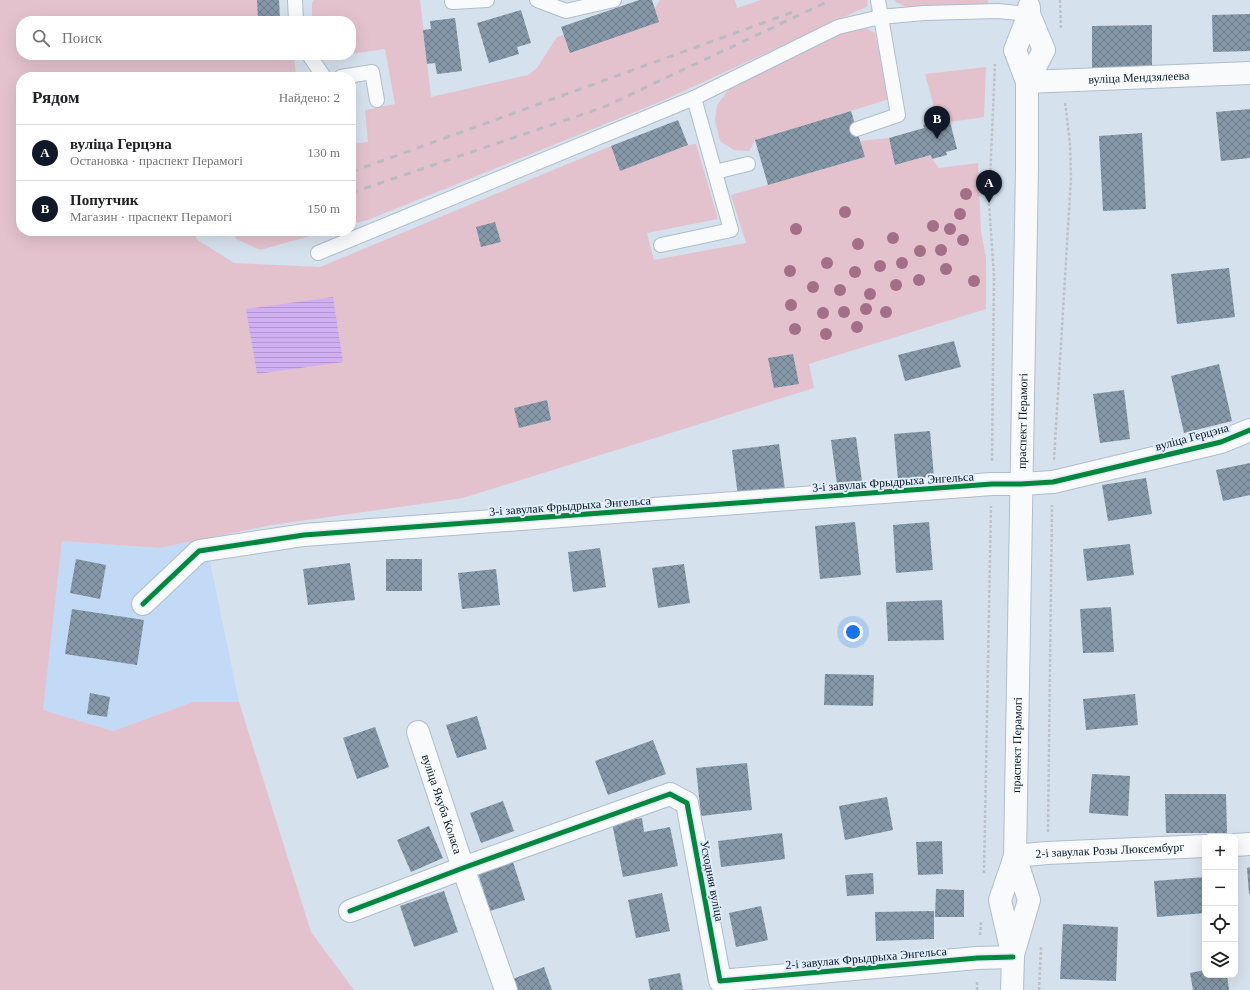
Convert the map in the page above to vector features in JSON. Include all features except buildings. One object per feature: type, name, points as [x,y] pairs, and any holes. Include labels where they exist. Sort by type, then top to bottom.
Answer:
[{"type":"street","name":"праспект Перамогі","points":[[1012,990],[1013,957],[1000,900],[1015,856],[1027,203],[1027,82],[1015,50],[1029,7]]},
{"type":"street","name":"вуліца Мендзялеева","points":[[1027,82],[1250,74]]},
{"type":"street","name":"вуліца Герцэна","points":[[1021,484],[1053,482],[1221,442],[1250,430]]},
{"type":"street","name":"3-і завулак Фрыдрыха Энгельса","points":[[143,604],[199,551],[304,535],[992,484],[1021,484]]},
{"type":"street","name":"вуліца Якуба Коласа","points":[[418,732],[463,868],[506,990]]},
{"type":"street","name":"Усходняя вуліца","points":[[463,868],[670,794],[687,803],[720,981]]},
{"type":"street","points":[[1238,844],[1250,844]]},
{"type":"street","name":"2-і завулак Розы Люксембург","points":[[1015,856],[1047,853],[1202,846]]},
{"type":"street","points":[[350,911],[463,868]]},
{"type":"street","name":"2-і завулак Фрыдрыха Энгельса","points":[[720,981],[977,958],[1013,957]]},
{"type":"lane","points":[[295,0],[296,16]]},
{"type":"lane","points":[[452,0],[452,2],[487,0]]},
{"type":"lane","points":[[537,0],[566,11],[614,0]]},
{"type":"lane","points":[[857,129],[898,115],[878,0]]},
{"type":"lane","points":[[318,252],[694,98],[838,28],[880,17],[998,12],[1029,7]]},
{"type":"lane","points":[[312,60],[321,72]]},
{"type":"lane","points":[[356,75],[372,72],[377,100]]},
{"type":"lane","points":[[661,246],[731,230],[694,98]]},
{"type":"lane","points":[[715,172],[748,164]]},
{"type":"path","points":[[1060,0],[1061,32]]},
{"type":"path","points":[[1047,853],[1053,482],[1071,178],[1070,144],[1062,80]]},
{"type":"path","points":[[1039,990],[1041,944]]},
{"type":"shaded area","points":[[0,0],[257,0],[259,16],[16,16],[16,60],[294,60],[296,72],[16,72],[16,236],[196,236],[196,239],[234,263],[320,267],[611,146],[620,171],[688,145],[696,144],[718,219],[647,233],[654,260],[746,243],[731,195],[865,157],[860,141],[889,138],[896,165],[931,155],[932,159],[939,168],[978,163],[981,232],[986,257],[986,309],[809,364],[814,388],[463,498],[272,525],[159,548],[62,541],[43,710],[113,731],[193,702],[239,702],[311,932],[354,990],[0,990]]},
{"type":"shaded area","points":[[314,0],[420,0],[431,97],[528,75],[537,68],[557,37],[655,8],[660,0],[735,0],[737,8],[761,0],[867,0],[868,6],[662,101],[368,220],[356,223],[356,143],[368,142],[365,110],[395,104],[385,49],[356,53],[356,16],[312,16],[312,3]]},
{"type":"shaded area","points":[[894,0],[988,0],[988,5],[906,7]]},
{"type":"shaded area","points":[[865,28],[875,33],[889,99],[755,140],[749,151],[734,150],[720,141],[715,120],[717,105],[730,88],[846,31]]},
{"type":"shaded area","points":[[986,67],[984,117],[939,125],[925,74]]},
{"type":"shaded area","points":[[234,236],[310,236],[260,250],[236,239]]},
{"type":"shaded area","points":[[333,297],[343,362],[257,374],[246,309]]},
{"type":"shaded area","points":[[205,538],[239,702],[193,702],[113,731],[42,710],[62,541],[159,548]]},
{"type":"railway","points":[[356,191],[604,107],[831,0]]},
{"type":"railway","points":[[356,170],[793,12]]},
{"type":"cycle path","points":[[143,604],[199,551],[304,535],[992,484],[1053,482],[1221,442],[1250,430]]},
{"type":"cycle path","points":[[350,911],[463,868],[670,794],[687,803],[720,981],[977,958],[1013,957]]},
{"type":"place","name":"Попутчик","points":[[937,139]]},
{"type":"place","name":"вуліца Герцэна","points":[[989,203]]}]
